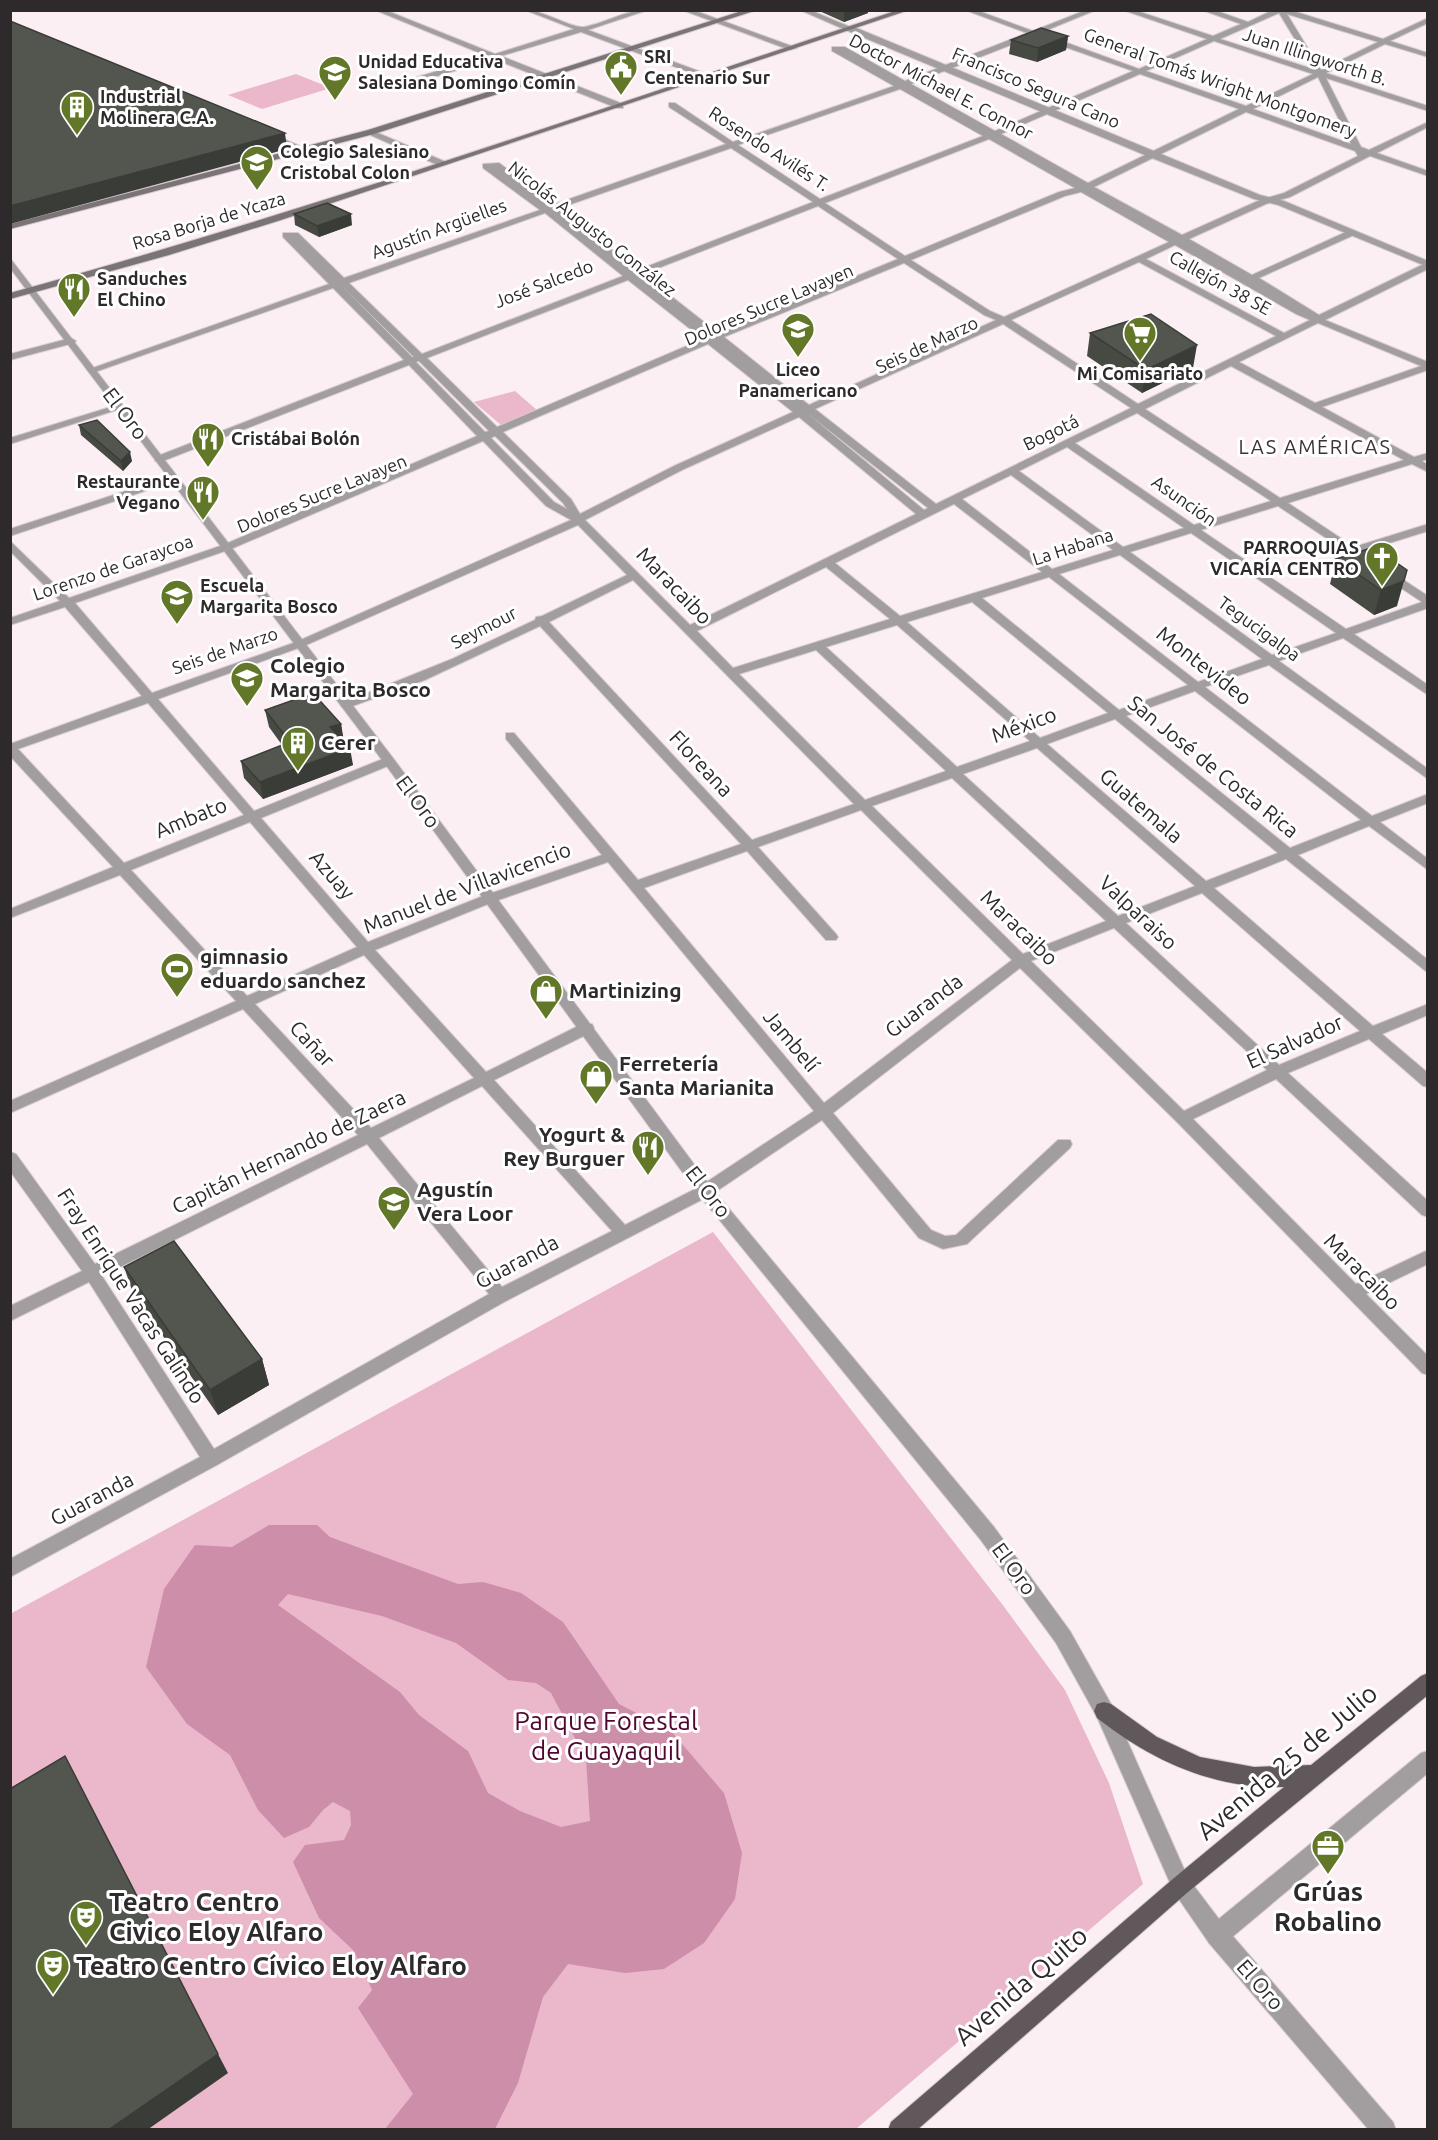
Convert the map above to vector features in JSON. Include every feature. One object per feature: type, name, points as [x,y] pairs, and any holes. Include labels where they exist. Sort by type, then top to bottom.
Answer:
[{"type":"main road","points":[[10,227],[371,132],[754,10]]},
{"type":"main road","name":"Rosa Borja de Ycaza","points":[[10,296],[33,287],[166,253],[444,164],[906,10]]},
{"type":"main road","name":"Avenida 25 de Julio","points":[[1181,1885],[1311,1775],[1428,1682]]},
{"type":"main road","points":[[1104,1711],[1149,1745],[1202,1768],[1257,1778],[1311,1775]]},
{"type":"main road","name":"Avenida Quito","points":[[899,2130],[1181,1885]]},
{"type":"street","points":[[378,10],[620,106]]},
{"type":"street","points":[[528,10],[708,76]]},
{"type":"street","points":[[394,87],[645,10]]},
{"type":"street","points":[[686,10],[793,48]]},
{"type":"street","name":"Francisco Segura Cano","points":[[803,10],[1155,156],[1272,201],[1425,268]]},
{"type":"street","name":"General Tomás Wright Montgomery","points":[[968,10],[1364,154],[1428,174]]},
{"type":"street","name":"Agustín Argüelles","points":[[95,373],[825,113],[896,91],[903,85],[1093,10]]},
{"type":"street","name":"Juan Illingworth B.","points":[[1126,10],[1428,109]]},
{"type":"street","points":[[1205,10],[1248,24]]},
{"type":"street","points":[[1280,10],[1382,43],[1428,55]]},
{"type":"street","points":[[1280,10],[1320,74],[1364,154]]},
{"type":"street","name":"José Salcedo","points":[[157,456],[1047,110],[1280,10]]},
{"type":"street","name":"Dolores Sucre Lavayen","points":[[227,547],[247,544],[818,298],[1001,223],[1071,198],[1086,188],[1428,20]]},
{"type":"street","name":"Doctor Michael E. Connor","points":[[903,85],[843,49],[835,49],[989,133],[1299,312],[1428,366]]},
{"type":"street","name":"Rosendo Avilés T.","points":[[738,144],[683,103],[672,104],[821,198],[987,313],[1008,322],[1428,602]]},
{"type":"street","name":"Seis de Marzo","points":[[10,748],[149,696],[300,644],[579,520],[590,512],[678,468],[914,371],[1080,285],[1182,244],[1428,124]]},
{"type":"street","points":[[371,132],[444,164]]},
{"type":"street","points":[[264,134],[305,150]]},
{"type":"street","name":"Nicolás Augusto González","points":[[551,210],[486,166],[496,165],[715,342],[808,414],[876,461],[935,509]]},
{"type":"street","name":"Maracaibo","points":[[579,520],[550,504],[406,359],[340,285],[296,235],[286,235],[340,285],[418,355],[567,501],[579,520],[688,631],[1182,1118],[1428,1368]]},
{"type":"street","points":[[1252,278],[1347,235]]},
{"type":"street","name":"Doctor Michael E. Connor","points":[[1182,244],[1252,278],[1318,319]]},
{"type":"street","name":"El Oro","points":[[10,261],[33,287],[157,456],[389,761],[488,899],[587,1028],[705,1191],[987,1533],[1063,1637],[1104,1711],[1181,1885],[1217,1935],[1385,2130]]},
{"type":"street","name":"Seis de Marzo","points":[[579,520],[599,518],[904,366],[1008,322],[1090,291],[1144,261]]},
{"type":"street","name":"Callejón 38 SE","points":[[1144,261],[1283,336]]},
{"type":"street","name":"Bogotá","points":[[688,631],[1425,268]]},
{"type":"street","points":[[1080,285],[1090,291]]},
{"type":"street","points":[[10,342],[16,356],[71,341]]},
{"type":"street","points":[[1231,362],[1428,469]]},
{"type":"street","points":[[904,366],[914,371]]},
{"type":"street","points":[[1314,407],[1428,366]]},
{"type":"street","points":[[10,441],[121,408]]},
{"type":"street","name":"Nicolás Augusto González","points":[[808,414],[864,466],[923,515]]},
{"type":"street","name":"Asunción","points":[[1068,443],[1428,691]]},
{"type":"street","name":"La Habana","points":[[730,673],[1052,573],[1191,527],[1428,456]]},
{"type":"street","points":[[864,466],[876,461]]},
{"type":"street","points":[[678,468],[689,474]]},
{"type":"street","name":"Tegucigalpa","points":[[1012,471],[1428,775]]},
{"type":"street","points":[[10,533],[174,478]]},
{"type":"street","name":"Montevideo","points":[[956,499],[1428,866]]},
{"type":"street","points":[[1353,551],[1428,527]]},
{"type":"street","name":"Azuay","points":[[10,544],[68,603],[366,948],[622,1232]]},
{"type":"street","name":"Lorenzo de Garaycoa","points":[[10,622],[227,547]]},
{"type":"street","name":"Guatemala","points":[[827,562],[1039,742],[1428,1082]]},
{"type":"street","name":"Seymour","points":[[346,704],[417,680],[635,575]]},
{"type":"street","name":"San José de Costa Rica","points":[[973,597],[1428,968]]},
{"type":"street","name":"México","points":[[635,886],[751,847],[1428,602]]},
{"type":"street","name":"Floreana","points":[[540,620],[751,847],[831,937]]},
{"type":"street","name":"Valparaiso","points":[[818,646],[1428,1211]]},
{"type":"street","name":"Jambelí","points":[[510,736],[925,1234],[943,1243],[962,1240],[1064,1144]]},
{"type":"street","name":"Cañar","points":[[10,748],[369,1136],[500,1296]]},
{"type":"street","name":"Ambato","points":[[10,914],[389,761]]},
{"type":"street","name":"Guaranda","points":[[10,1569],[211,1461],[500,1296],[705,1191],[823,1112],[1021,960],[1428,798]]},
{"type":"street","name":"Manuel de Villavicencio","points":[[10,1108],[366,948],[488,899],[610,857]]},
{"type":"street","name":"El Salvador","points":[[1182,1118],[1276,1072],[1428,1009]]},
{"type":"street","name":"Capitán Hernando de Zaera","points":[[10,1314],[587,1028]]},
{"type":"street","name":"Fray Enrique Vacas Galindo","points":[[10,1158],[92,1273],[211,1461]]},
{"type":"street","points":[[1353,1293],[1428,1256]]},
{"type":"street","points":[[1217,1935],[1428,1760]]},
{"type":"green space","points":[[296,74],[331,88],[262,109],[228,95]]},
{"type":"green space","points":[[515,391],[538,411],[501,425],[474,402]]},
{"type":"green space","name":"Parque Forestal de Guayaquil","points":[[713,1232],[1002,1604],[1065,1690],[1109,1783],[1143,1884],[856,2129],[11,2129],[10,1614]]},
{"type":"shaded area","points":[[269,1525],[317,1525],[330,1537],[458,1584],[483,1582],[521,1593],[563,1622],[619,1704],[671,1731],[724,1793],[742,1853],[735,1899],[704,1943],[664,1969],[625,1973],[568,1964],[543,1997],[518,2083],[495,2129],[385,2129],[413,2094],[358,2008],[372,1990],[354,1951],[319,1918],[293,1862],[305,1845],[344,1840],[351,1825],[350,1811],[333,1802],[309,1827],[284,1838],[258,1810],[230,1755],[187,1724],[146,1667],[164,1589],[195,1545],[232,1547]],"holes":[[[288,1594],[382,1616],[456,1643],[508,1680],[536,1683],[551,1693],[586,1759],[590,1821],[561,1827],[520,1811],[488,1793],[468,1751],[419,1715],[400,1692],[278,1605]]]},
{"type":"building","name":"Industrial Molinera C.A.","points":[[10,21],[285,133],[10,206]]},
{"type":"building","points":[[1041,28],[1068,36],[1038,48],[1011,40]]},
{"type":"building","points":[[327,203],[351,214],[317,226],[294,214]]},
{"type":"building","points":[[1151,314],[1197,345],[1146,370],[1090,333]]},
{"type":"building","points":[[97,420],[130,452],[121,461],[79,425]]},
{"type":"building","points":[[1374,547],[1407,570],[1404,581],[1381,590],[1336,559]]},
{"type":"building","points":[[313,693],[341,724],[330,727],[350,748],[260,782],[241,761],[290,742],[265,710]]},
{"type":"building","points":[[174,1241],[262,1359],[210,1390],[124,1267]]},
{"type":"building","name":"Teatro Centro Civico Eloy Alfaro","points":[[65,1756],[218,2054],[108,2130],[10,2130],[10,1789]]},
{"type":"place","name":"SRI Centenario Sur","points":[[621,96]]},
{"type":"place","name":"Unidad Educativa Salesiana Domingo Comín","points":[[335,101]]},
{"type":"place","name":"Industrial Molinera C.A.","points":[[77,136]]},
{"type":"place","name":"Colegio Salesiano Cristobal Colon","points":[[257,191]]},
{"type":"place","name":"Sanduches El Chino","points":[[74,318]]},
{"type":"place","name":"Liceo Panamericano","points":[[798,358]]},
{"type":"place","name":"Mi Comisariato","points":[[1140,362]]},
{"type":"place","name":"Cristábai Bolón","points":[[208,468]]},
{"type":"place","name":"Restaurante Vegano","points":[[203,521]]},
{"type":"place","name":"PARROQUIAS VICARÍA CENTRO","points":[[1382,587]]},
{"type":"place","name":"Escuela Margarita Bosco","points":[[177,625]]},
{"type":"place","name":"Colegio Margarita Bosco","points":[[247,707]]},
{"type":"place","name":"Cerer","points":[[298,772]]},
{"type":"place","name":"gimnasio eduardo sanchez","points":[[177,998]]},
{"type":"place","name":"Martinizing","points":[[546,1020]]},
{"type":"place","name":"Ferretería Santa Marianita","points":[[596,1105]]},
{"type":"place","name":"Yogurt & Rey Burguer","points":[[648,1176]]},
{"type":"place","name":"Agustín Vera Loor","points":[[394,1231]]},
{"type":"place","name":"Grúas Robalino","points":[[1328,1875]]},
{"type":"place","name":"Teatro Centro Civico Eloy Alfaro","points":[[86,1946]]},
{"type":"place","name":"Teatro Centro Cívico Eloy Alfaro","points":[[53,1995]]},
{"type":"district","name":"LAS AMÉRICAS","points":[[1315,447]]}]
